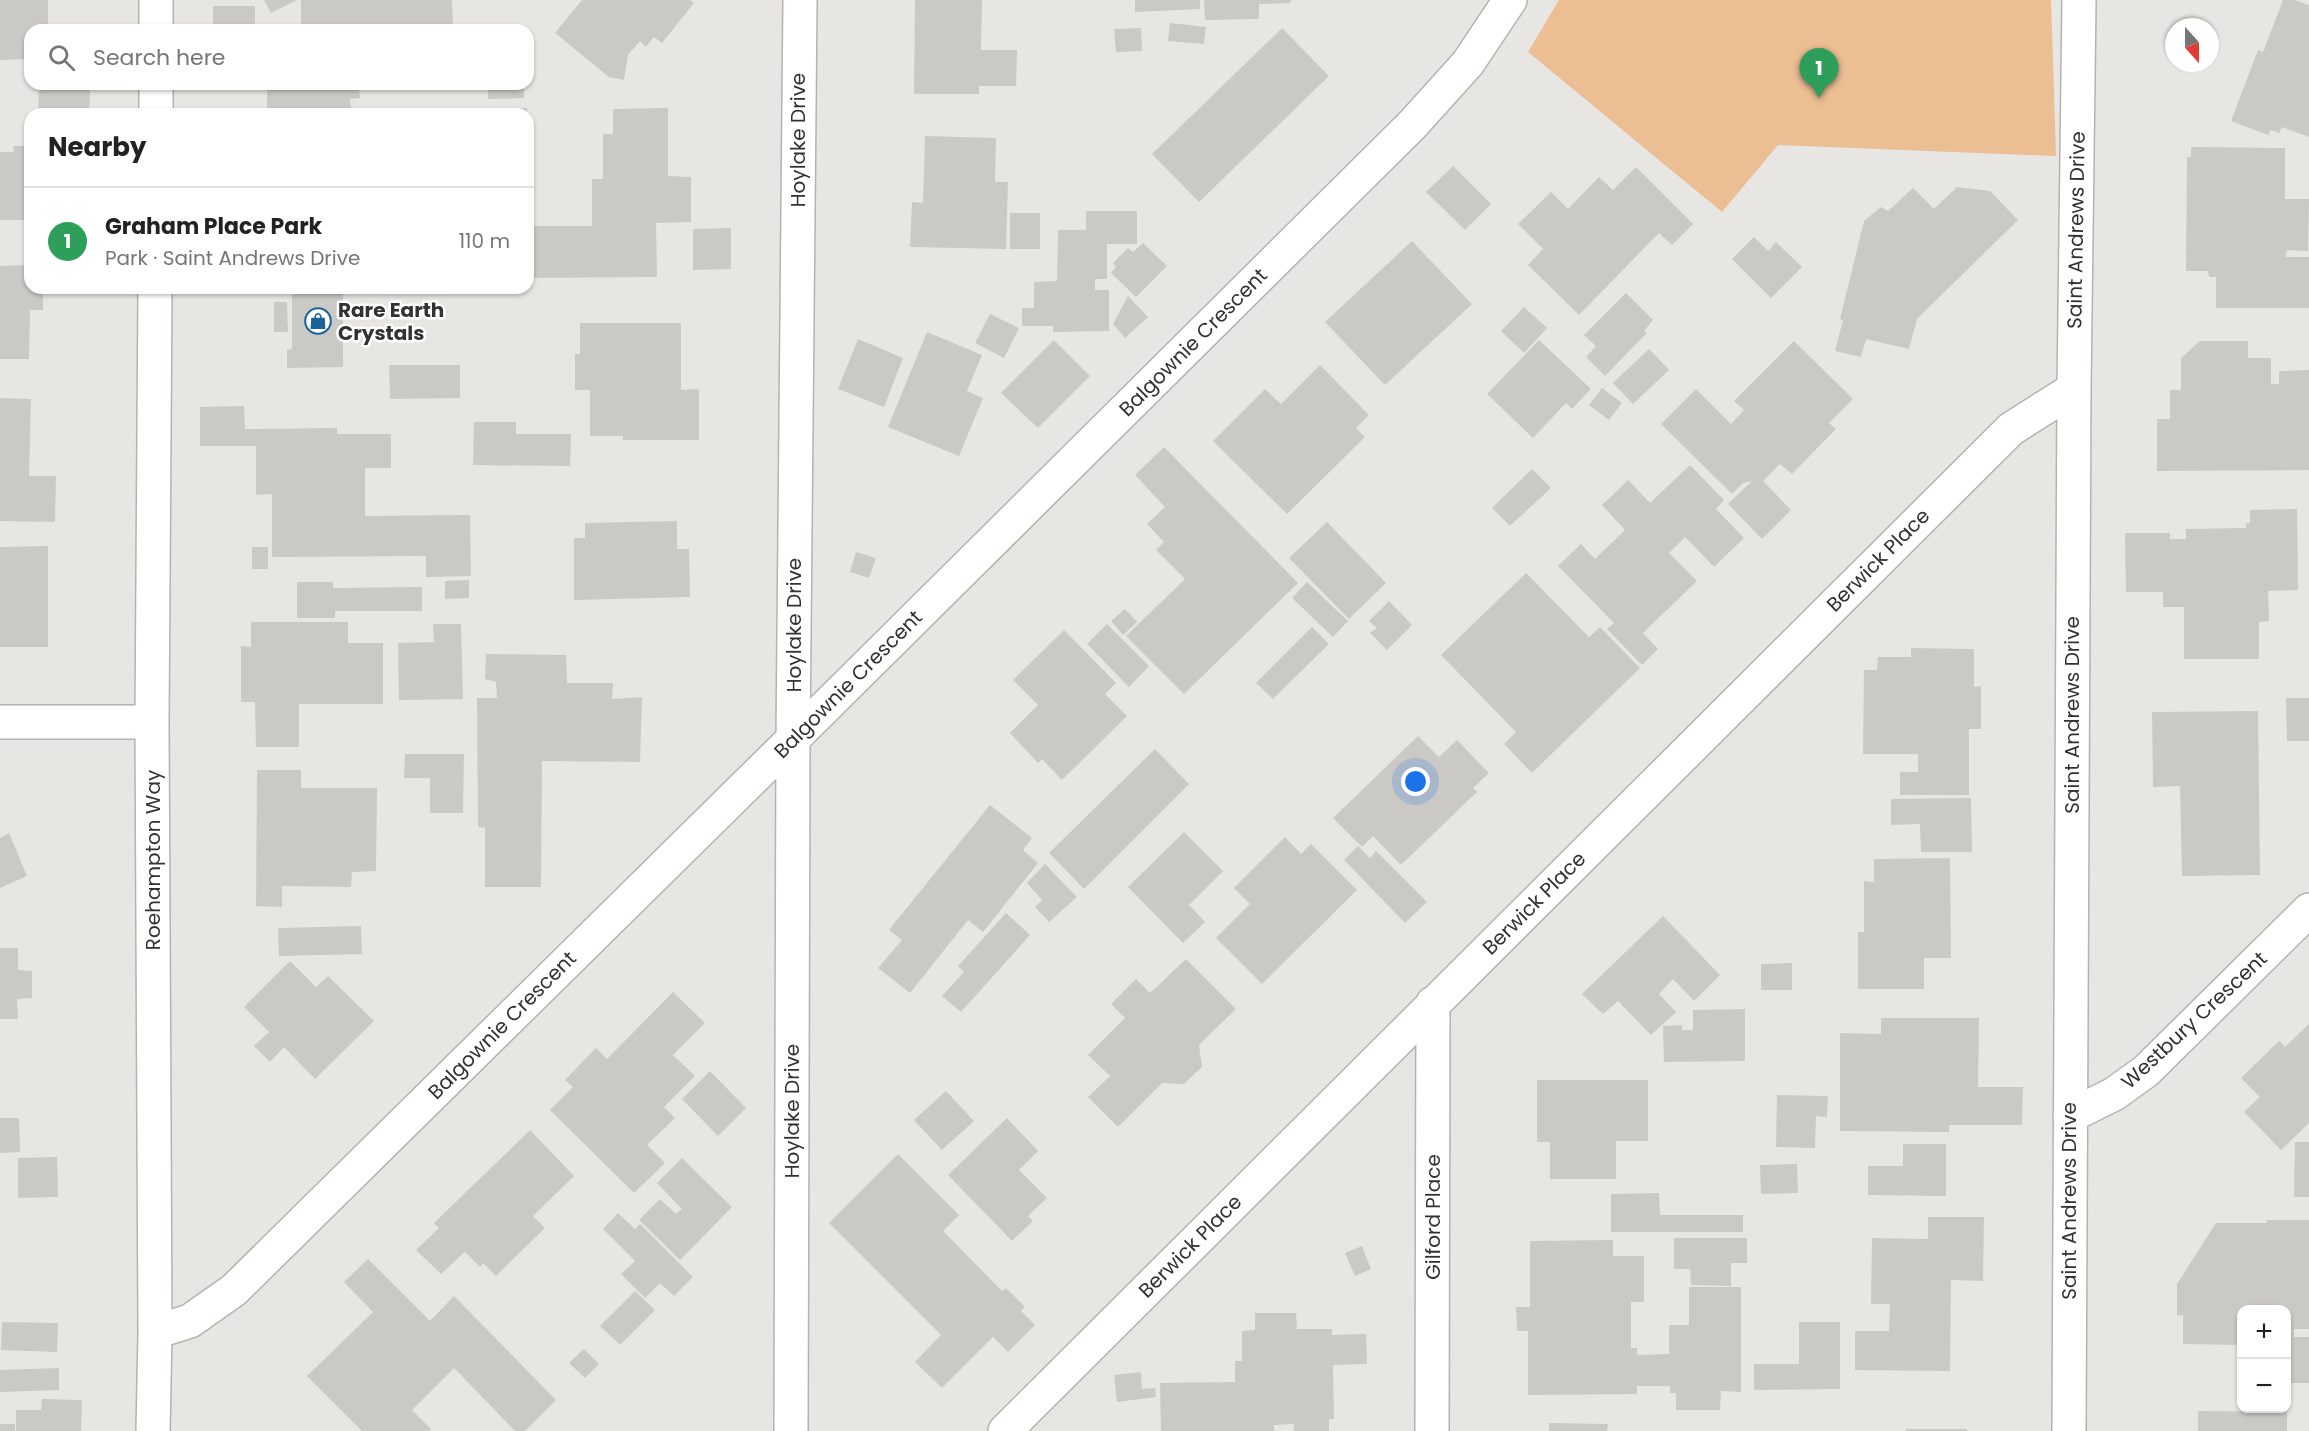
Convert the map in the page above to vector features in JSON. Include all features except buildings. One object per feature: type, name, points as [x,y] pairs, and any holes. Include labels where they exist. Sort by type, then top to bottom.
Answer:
[{"type":"street","points":[[156,0],[156,24]]},
{"type":"street","name":"Hoylake Drive","points":[[791,1431],[793,739],[800,0]]},
{"type":"street","name":"Balgownie Crescent","points":[[155,1332],[190,1321],[234,1290],[1413,124],[1468,63],[1510,0]]},
{"type":"street","name":"Saint Andrews Drive","points":[[2069,1431],[2074,389],[2079,0]]},
{"type":"street","points":[[156,90],[156,108]]},
{"type":"street","name":"Roehampton Way","points":[[153,1431],[155,1332],[152,722],[155,294]]},
{"type":"street","name":"Berwick Place","points":[[1005,1431],[2011,429],[2074,389]]},
{"type":"street","points":[[0,722],[152,722]]},
{"type":"street","name":"Westbury Crescent","points":[[2070,1116],[2114,1094],[2146,1071],[2309,910]]},
{"type":"street","name":"Gilford Place","points":[[1432,1431],[1433,1003]]},
{"type":"shaded area","points":[[1559,0],[2051,0],[2056,156],[1778,145],[1722,212],[1528,52]]},
{"type":"place","name":"Graham Place Park","points":[[1819,98]]},
{"type":"place","name":"Rare Earth Crystals","points":[[318,321]]}]
